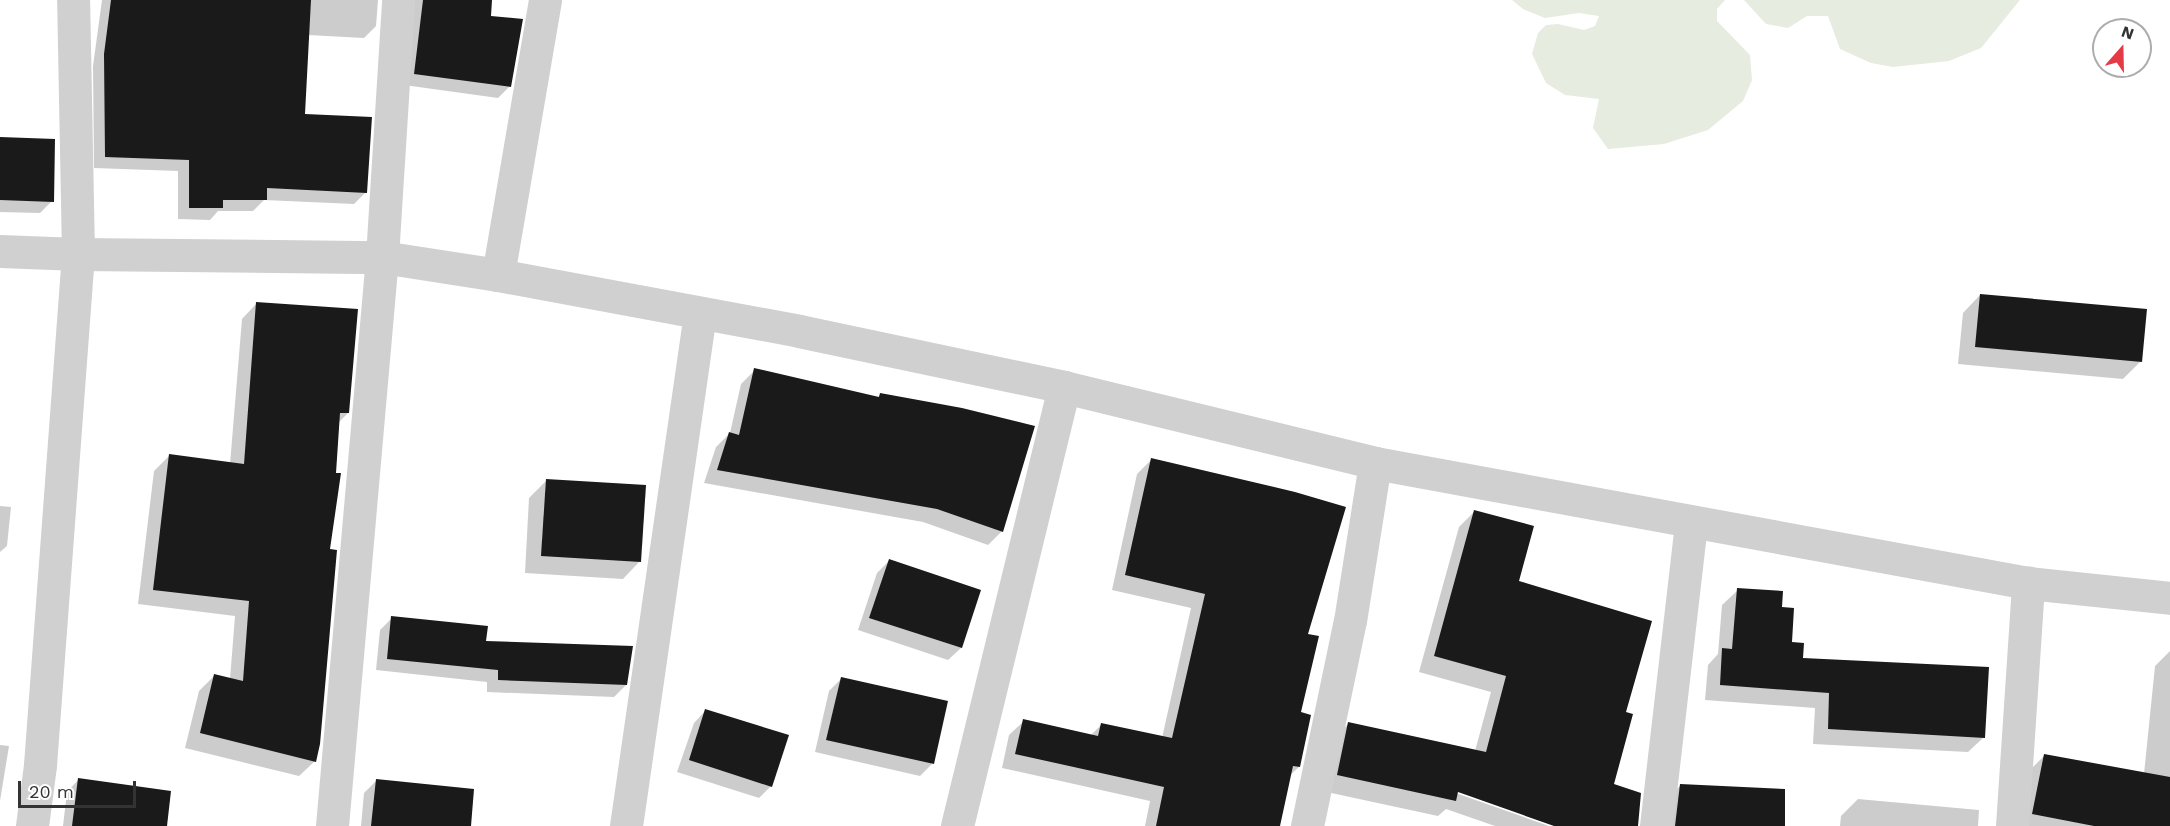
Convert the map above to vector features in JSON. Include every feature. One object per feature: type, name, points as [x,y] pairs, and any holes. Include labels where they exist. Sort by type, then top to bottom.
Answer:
[{"type":"street","points":[[32,826],[40,765],[78,254],[74,0]]},
{"type":"street","points":[[332,826],[382,257],[398,0]]},
{"type":"street","points":[[498,275],[544,0]]},
{"type":"street","points":[[0,251],[382,257],[498,275],[700,312],[1064,387],[1375,463],[1691,523],[2028,583],[2170,598]]},
{"type":"street","points":[[626,826],[700,312]]},
{"type":"street","points":[[957,826],[1064,387]]},
{"type":"street","points":[[1307,826],[1350,621],[1375,463]]},
{"type":"street","points":[[1656,826],[1691,523]]},
{"type":"street","points":[[2012,826],[2028,583]]},
{"type":"shaded area","points":[[1512,0],[1725,0],[1717,9],[1717,21],[1750,55],[1752,80],[1743,101],[1708,130],[1664,144],[1608,149],[1593,128],[1599,99],[1565,95],[1546,83],[1532,54],[1538,33],[1546,25],[1558,24],[1584,30],[1595,26],[1599,16],[1579,13],[1545,18],[1523,9]]},
{"type":"shaded area","points":[[1744,0],[2020,0],[1981,48],[1949,61],[1893,67],[1871,63],[1840,49],[1828,16],[1807,16],[1788,28],[1766,24]]},
{"type":"building","points":[[111,0],[311,0],[305,114],[372,117],[367,193],[267,188],[267,200],[223,200],[223,208],[189,208],[189,160],[105,157],[104,54]]},
{"type":"building","points":[[423,0],[492,0],[491,16],[523,19],[511,87],[414,74]]},
{"type":"building","points":[[0,137],[55,139],[54,202],[0,200]]},
{"type":"building","points":[[1980,294],[2147,309],[2142,362],[1975,347]]},
{"type":"building","points":[[256,302],[358,309],[349,413],[340,413],[336,473],[341,473],[330,549],[337,550],[320,744],[316,762],[200,733],[214,674],[243,681],[249,601],[153,590],[169,454],[244,464]]},
{"type":"building","points":[[754,368],[879,397],[880,393],[962,408],[1035,426],[1003,532],[937,509],[717,470],[729,432],[739,435]]},
{"type":"building","points":[[1151,458],[1295,492],[1346,507],[1308,634],[1319,636],[1301,712],[1311,715],[1300,767],[1293,766],[1280,826],[1156,826],[1164,787],[1015,754],[1023,719],[1098,736],[1101,723],[1172,738],[1205,594],[1125,575]]},
{"type":"building","points":[[546,479],[646,485],[641,562],[541,556]]},
{"type":"building","points":[[1474,510],[1534,526],[1519,581],[1652,621],[1626,712],[1633,714],[1614,784],[1641,793],[1638,826],[1554,826],[1458,792],[1456,801],[1337,775],[1348,722],[1486,752],[1506,676],[1434,656]]},
{"type":"building","points":[[889,559],[981,590],[962,648],[869,618]]},
{"type":"building","points":[[1737,588],[1783,591],[1782,607],[1794,608],[1792,642],[1804,643],[1803,658],[1989,667],[1985,738],[1828,729],[1829,693],[1720,685],[1722,648],[1732,649]]},
{"type":"building","points":[[391,616],[488,626],[486,641],[633,646],[627,685],[498,680],[498,670],[387,659]]},
{"type":"building","points":[[841,677],[948,701],[934,764],[826,740]]},
{"type":"building","points":[[705,709],[789,735],[772,787],[689,760]]},
{"type":"building","points":[[2044,754],[2170,777],[2170,826],[2094,826],[2032,814]]},
{"type":"building","points":[[78,778],[171,791],[167,826],[72,826]]},
{"type":"building","points":[[376,779],[474,789],[471,826],[371,826]]},
{"type":"building","points":[[1680,784],[1785,789],[1785,826],[1675,826]]}]
